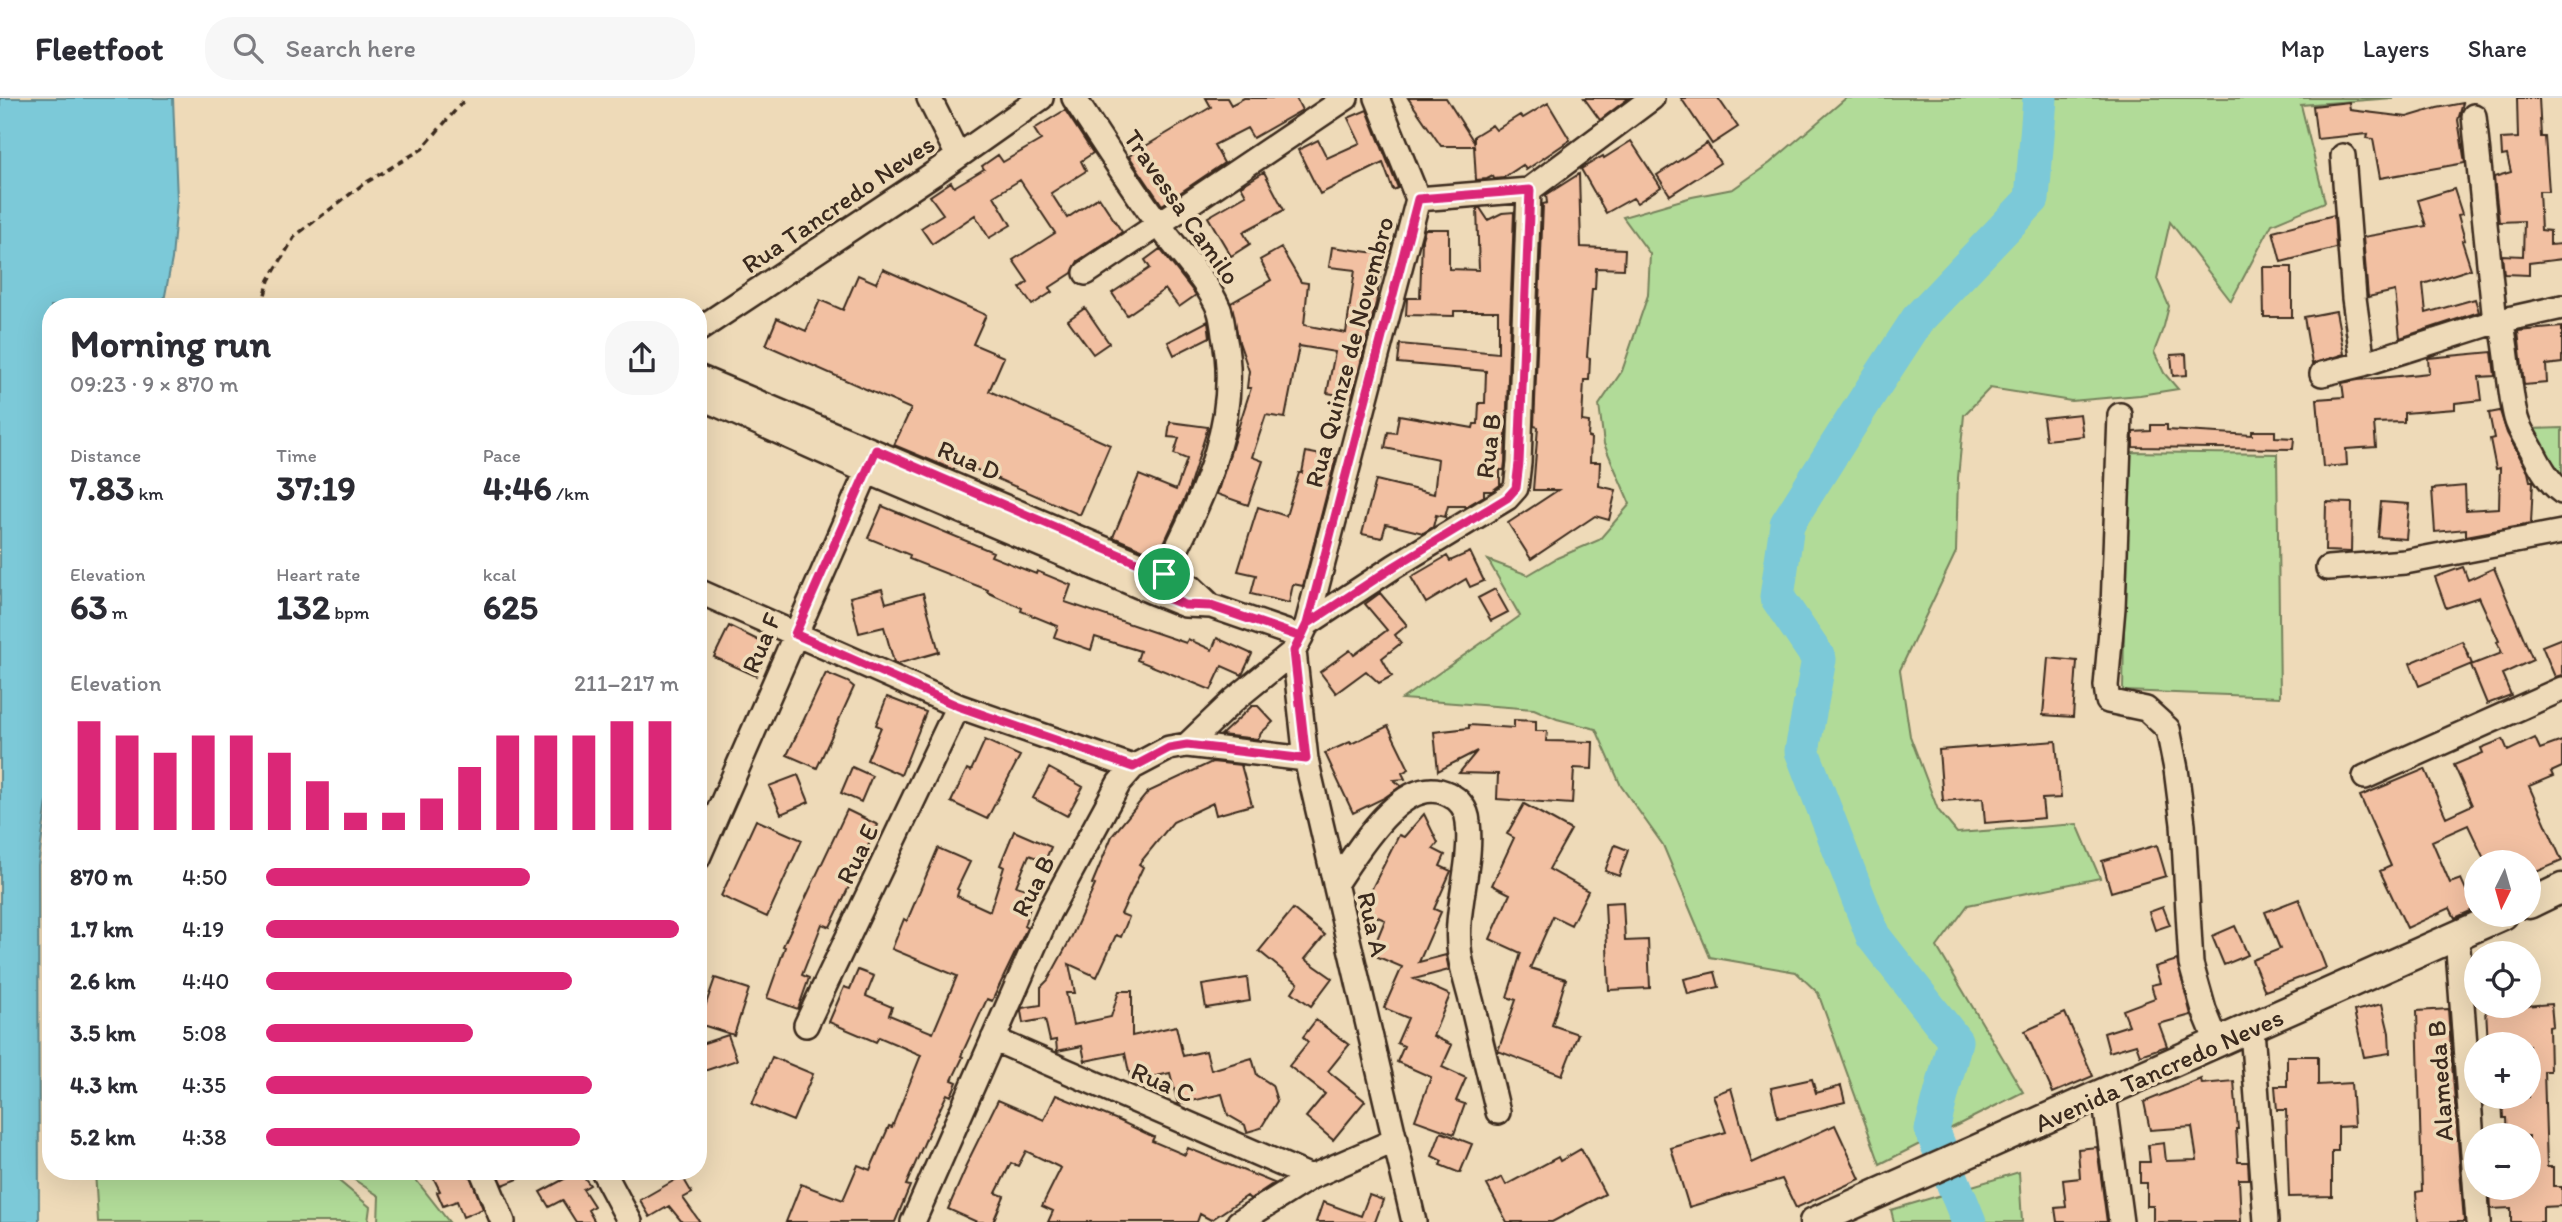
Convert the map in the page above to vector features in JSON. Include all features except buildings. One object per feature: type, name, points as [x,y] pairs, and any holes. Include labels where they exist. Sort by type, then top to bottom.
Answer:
[{"type":"street","points":[[929,98],[958,156]]},
{"type":"street","name":"Rua Tancredo Neves","points":[[707,324],[1041,98]]},
{"type":"street","name":"Travessa Camilo","points":[[1073,98],[1159,225],[1208,290],[1219,310],[1229,357],[1230,381],[1225,428],[1218,454],[1160,583]]},
{"type":"street","points":[[1086,273],[1346,98]]},
{"type":"street","name":"Rua Quinze de Novembro","points":[[1300,638],[1418,199],[1377,98]]},
{"type":"street","points":[[1418,199],[1530,190],[1652,98]]},
{"type":"street","points":[[2474,116],[2498,321],[2506,341],[2509,382],[2517,421],[2538,462],[2562,492]]},
{"type":"street","points":[[2343,156],[2354,298],[2364,364]]},
{"type":"street","name":"Rua B","points":[[913,1222],[1049,912],[1119,783],[1133,767],[1169,748],[1187,745],[1300,638],[1395,566],[1497,505],[1516,488],[1530,190]]},
{"type":"street","points":[[2322,374],[2364,364],[2498,321],[2562,307]]},
{"type":"street","name":"Rua D","points":[[707,381],[871,461]]},
{"type":"street","name":"Rua D","points":[[707,399],[871,461],[1160,583],[1191,587],[1211,606],[1300,638]]},
{"type":"street","points":[[2120,415],[2113,608],[2106,686],[2108,701],[2146,709],[2168,729],[2183,824],[2191,964],[2204,1010],[2218,1044]]},
{"type":"street","name":"Rua F","points":[[707,837],[871,461]]},
{"type":"street","points":[[2328,568],[2405,562],[2562,532]]},
{"type":"street","points":[[707,595],[958,706],[1133,767]]},
{"type":"street","name":"Rua A","points":[[1300,638],[1306,759],[1414,1222]]},
{"type":"street","points":[[2365,777],[2562,689]]},
{"type":"street","name":"Rua E","points":[[806,1025],[958,706]]},
{"type":"street","points":[[1187,745],[1306,759]]},
{"type":"street","points":[[1335,884],[1368,834],[1386,814],[1406,799],[1426,791],[1442,791],[1455,797],[1463,807],[1468,820],[1468,843],[1459,919],[1460,955],[1498,1112]]},
{"type":"street","points":[[2541,898],[2562,888]]},
{"type":"street","name":"Avenida Tancredo Neves","points":[[1831,1218],[1881,1193],[2475,928]]},
{"type":"street","name":"Alameda B","points":[[2457,936],[2478,1222]]},
{"type":"street","points":[[2252,1029],[2266,1222]]},
{"type":"street","name":"Rua C","points":[[993,1039],[1311,1177]]},
{"type":"street","points":[[2104,1095],[2121,1222]]},
{"type":"street","points":[[1239,1222],[1311,1177],[1396,1140]]},
{"type":"street","points":[[486,1180],[503,1222]]},
{"type":"street","points":[[608,1180],[630,1222]]},
{"type":"path","points":[[264,298],[269,280],[295,236],[362,185],[422,149],[466,98]]},
{"type":"green space","points":[[1846,98],[2393,98],[2301,105],[2325,202],[2272,224],[2231,301],[2170,222],[2157,279],[2169,306],[2154,352],[2164,373],[2178,389],[2071,401],[1990,388],[1964,415],[1958,478],[1956,552],[1900,670],[1910,736],[1938,810],[1957,833],[2077,824],[2100,878],[1968,905],[1937,947],[2023,1092],[1880,1164],[1818,993],[1796,972],[1710,957],[1663,845],[1621,786],[1596,729],[1557,719],[1534,709],[1402,699],[1520,616],[1488,560],[1528,575],[1557,558],[1599,540],[1630,504],[1604,444],[1599,405],[1622,371],[1648,295],[1650,254],[1623,217],[1692,197],[1733,189],[1770,163]]},
{"type":"green space","points":[[2562,428],[2562,479],[2530,429]]},
{"type":"green space","points":[[2127,452],[2277,454],[2280,697],[2123,691]]},
{"type":"green space","points":[[2019,1172],[2022,1222],[1894,1222],[1891,1210]]},
{"type":"green space","points":[[96,1180],[338,1180],[370,1207],[368,1222],[98,1222]]},
{"type":"green space","points":[[355,1180],[416,1180],[449,1222],[378,1222],[379,1196]]},
{"type":"water","points":[[0,98],[173,98],[177,200],[172,259],[165,298],[42,298],[42,837],[38,865],[39,1222],[0,1222]]},
{"type":"waterway","points":[[1969,1222],[1932,1130],[1955,1041],[1873,936],[1802,751],[1819,659],[1777,597],[1787,524],[1871,391],[1918,319],[2032,199],[2040,98]]},
{"type":"route","points":[[1164,574],[876,450],[795,634],[958,706],[1133,767],[1169,748],[1187,745],[1306,759],[1294,651],[1301,637],[1307,624],[1395,566],[1497,505],[1516,488],[1530,190],[1418,199],[1307,624],[1301,637],[1211,606],[1185,605],[1155,593],[1164,574]]}]
